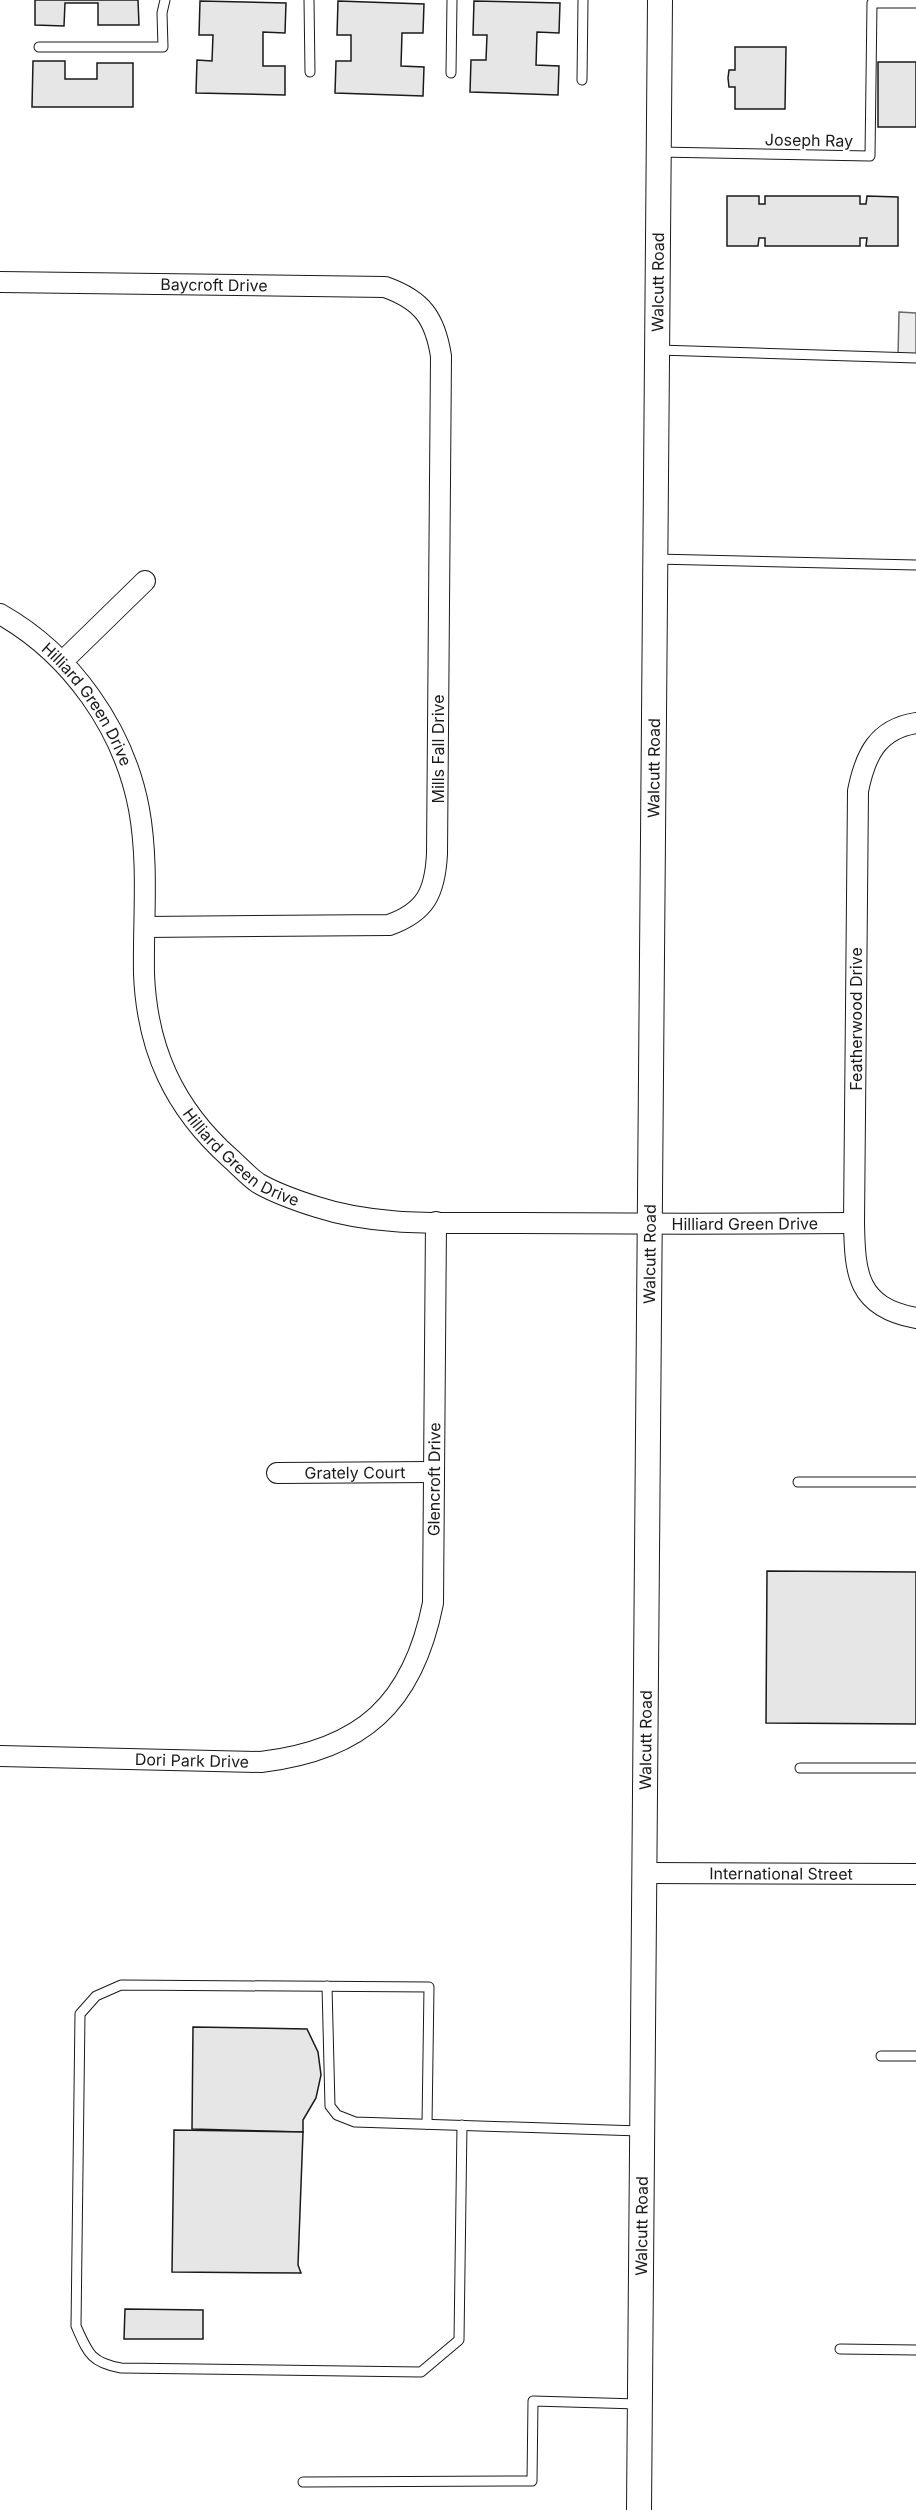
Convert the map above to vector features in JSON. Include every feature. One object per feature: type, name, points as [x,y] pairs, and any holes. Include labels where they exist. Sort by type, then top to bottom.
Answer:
[{"type":"street","name":"Walcutt Road","points":[[639,2510],[660,0]]},
{"type":"street","name":"Baycroft Drive","points":[[0,282],[370,286],[385,287],[400,292],[423,309]]},
{"type":"street","name":"Mills Fall Drive","points":[[145,927],[389,925],[408,918],[423,905],[431,890],[436,875],[437,854],[441,356],[437,334],[423,309]]},
{"type":"street","points":[[63,661],[145,581]]},
{"type":"street","name":"Hilliard Green Drive","points":[[0,614],[18,625],[63,661],[101,710],[126,761],[139,809],[145,867],[144,977],[153,1039],[175,1094],[211,1141],[258,1182],[317,1207],[373,1221],[649,1224],[854,1223]]},
{"type":"street","name":"Featherwood Drive","points":[[916,723],[903,725],[879,740],[863,764],[858,791],[854,1223],[859,1281],[873,1299],[891,1312],[916,1318]]},
{"type":"street","name":"Glencroft Drive","points":[[375,1719],[397,1694],[414,1667],[427,1635],[433,1603],[432,1472],[436,1222]]},
{"type":"street","name":"Grately Court","points":[[277,1473],[432,1472]]},
{"type":"street","name":"Dori Park Drive","points":[[0,1756],[261,1762],[292,1758],[321,1750],[351,1737],[375,1719]]},
{"type":"street","name":"International Street","points":[[646,1873],[916,1875]]},
{"type":"lane","points":[[39,47],[163,47],[162,13],[165,0]]},
{"type":"lane","points":[[309,0],[310,72]]},
{"type":"lane","points":[[451,73],[452,0]]},
{"type":"lane","points":[[582,0],[582,80]]},
{"type":"lane","name":"Joseph Ray","points":[[659,152],[870,156],[872,3],[916,3]]},
{"type":"lane","points":[[657,350],[916,358]]},
{"type":"lane","points":[[656,559],[916,565]]},
{"type":"lane","points":[[798,1482],[916,1482]]},
{"type":"lane","points":[[800,1768],[916,1768]]},
{"type":"lane","points":[[427,2124],[429,1987],[121,1985],[96,1996],[80,2014],[76,2326],[86,2348],[102,2365],[121,2368],[421,2372],[459,2340],[462,2126]]},
{"type":"lane","points":[[327,1986],[330,2106],[337,2115],[355,2122],[643,2131]]},
{"type":"lane","points":[[881,2056],[916,2056]]},
{"type":"lane","points":[[840,2349],[916,2350]]},
{"type":"lane","points":[[303,2482],[532,2481],[533,2401],[640,2404]]},
{"type":"shaded area","points":[[899,312],[916,313],[916,358],[898,357]]},
{"type":"building","points":[[35,0],[138,0],[139,25],[98,25],[98,3],[65,3],[64,26],[35,25]]},
{"type":"building","points":[[200,1],[286,3],[285,33],[263,32],[263,66],[285,66],[285,95],[196,93],[197,60],[212,61],[213,35],[199,35]]},
{"type":"building","points":[[338,1],[424,4],[423,33],[402,33],[401,66],[424,67],[423,96],[335,93],[336,61],[351,61],[351,35],[337,35]]},
{"type":"building","points":[[474,1],[560,3],[559,33],[537,32],[536,65],[559,66],[558,95],[470,92],[471,60],[486,60],[487,35],[473,35]]},
{"type":"building","points":[[735,47],[786,47],[785,109],[735,109],[735,87],[729,87],[728,78],[729,70],[735,70]]},
{"type":"building","points":[[33,61],[65,61],[65,79],[97,79],[97,63],[133,63],[133,107],[32,107]]},
{"type":"building","points":[[878,62],[916,62],[916,127],[878,127]]},
{"type":"building","points":[[727,196],[759,196],[759,204],[765,204],[765,196],[860,196],[860,204],[866,204],[867,196],[898,197],[898,246],[866,246],[867,238],[860,238],[860,246],[765,246],[765,238],[759,238],[758,246],[727,246]]},
{"type":"building","points":[[767,1571],[916,1572],[916,1724],[766,1723]]},
{"type":"building","points":[[193,2027],[307,2029],[318,2052],[321,2075],[316,2098],[303,2120],[303,2132],[192,2129]]},
{"type":"building","points":[[174,2130],[303,2132],[298,2265],[301,2273],[172,2272]]},
{"type":"building","points":[[125,2309],[203,2310],[203,2339],[124,2339]]}]
